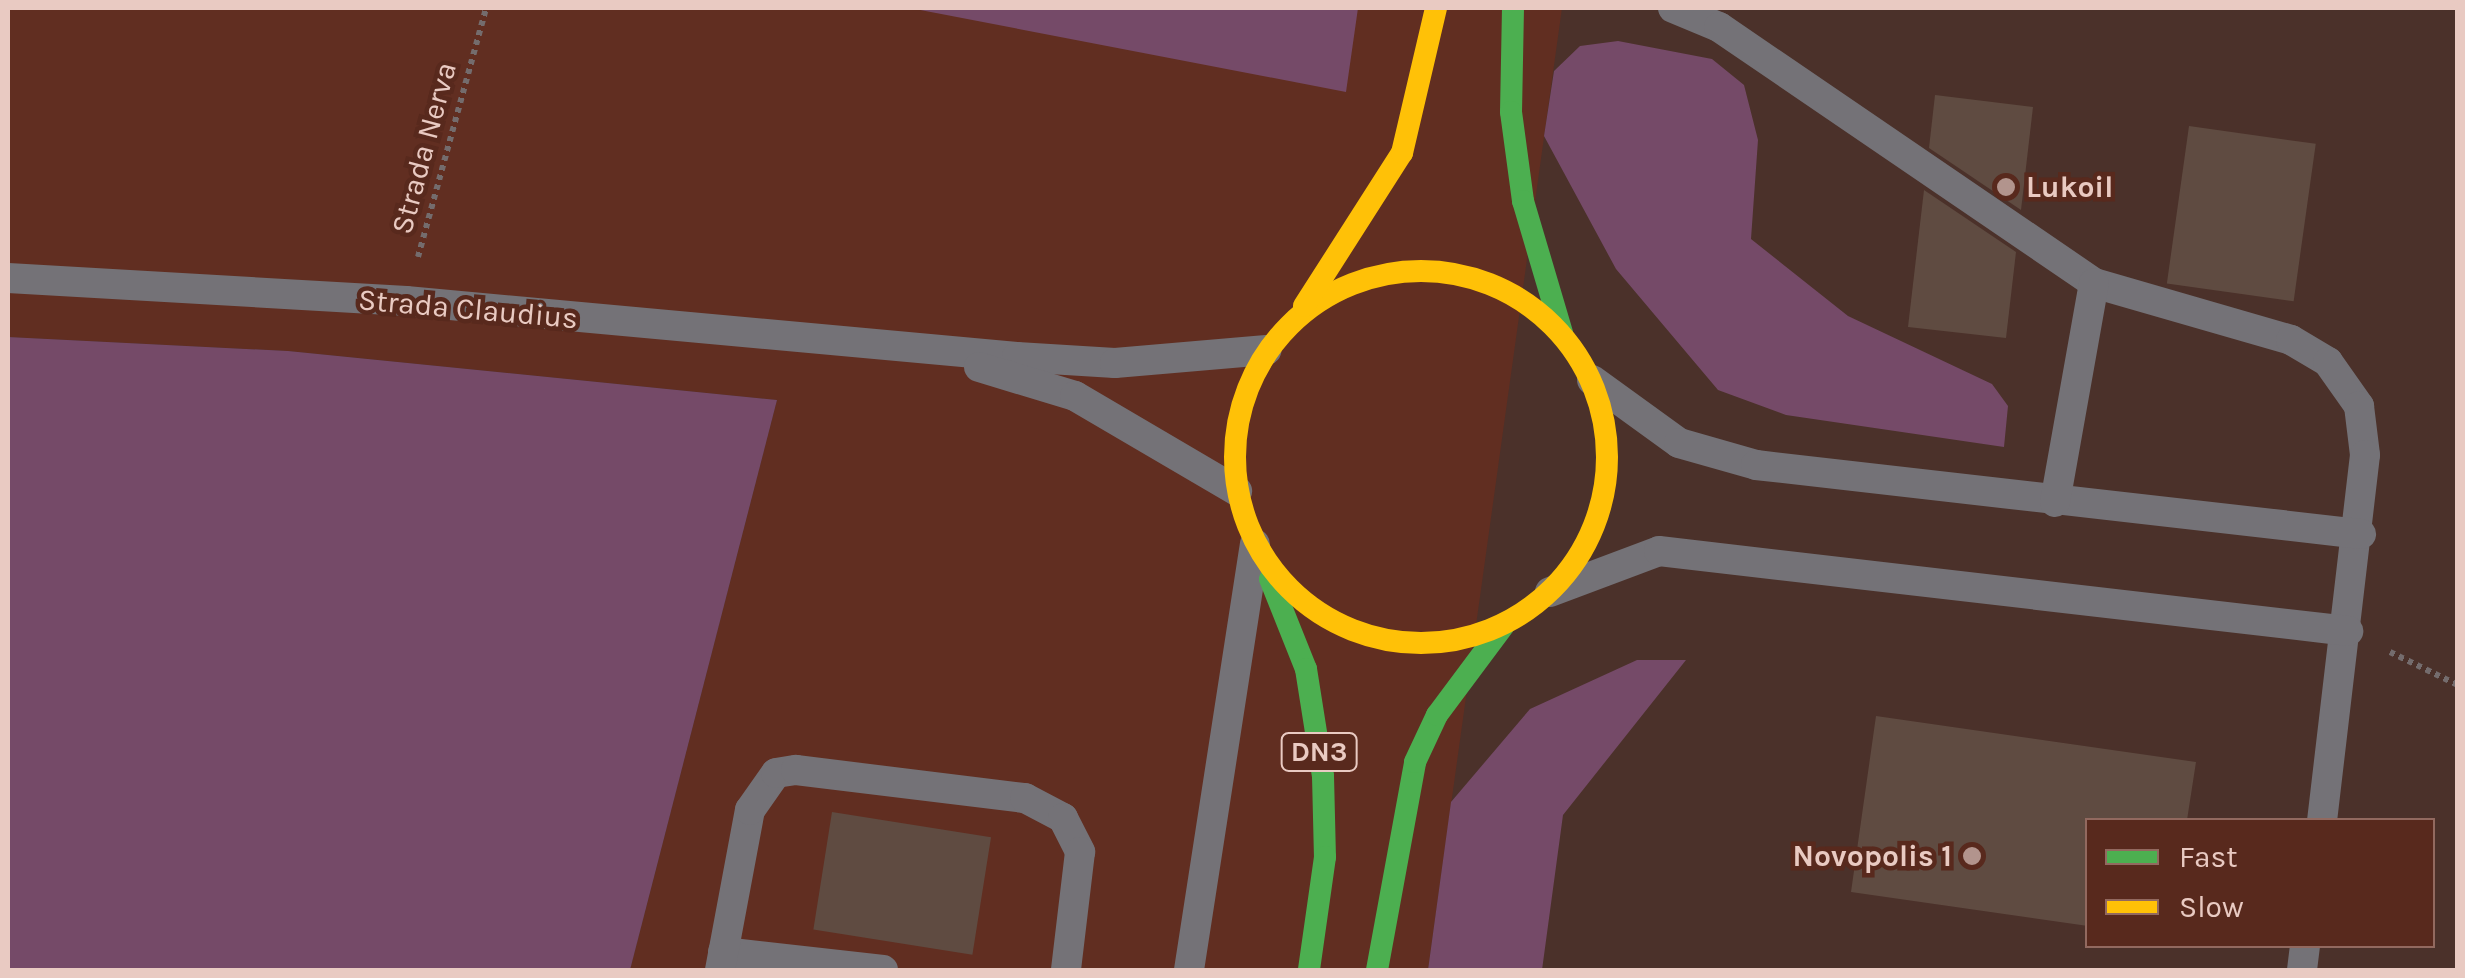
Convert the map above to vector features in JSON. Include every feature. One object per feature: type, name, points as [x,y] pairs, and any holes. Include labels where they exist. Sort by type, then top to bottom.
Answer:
[{"type":"main road","points":[[1436,8],[1402,153],[1296,317],[1266,350],[1236,432],[1237,491],[1255,544],[1283,584],[1363,636],[1426,643],[1504,625]]},
{"type":"main road","points":[[1377,970],[1415,762],[1436,715],[1504,625],[1550,592],[1585,546],[1605,493],[1607,436],[1592,380],[1562,333],[1523,201],[1511,112],[1521,8]]},
{"type":"main road","points":[[1296,317],[1345,285],[1402,270],[1461,273],[1516,295],[1562,333]]},
{"type":"main road","name":"DN3","points":[[1255,544],[1306,669],[1323,776],[1325,856],[1309,970]]},
{"type":"lane","points":[[1673,8],[1719,27],[2094,283],[2291,340],[2328,362],[2359,406],[2361,534],[2322,818]]},
{"type":"lane","name":"Strada Claudius","points":[[8,278],[406,301],[928,352],[1115,363],[1266,350]]},
{"type":"lane","points":[[2056,502],[2094,283]]},
{"type":"lane","name":"Strada Claudius","points":[[928,352],[1075,396],[1237,491]]},
{"type":"lane","points":[[1592,380],[1679,443],[1756,465],[2361,534]]},
{"type":"lane","points":[[1189,970],[1255,544]]},
{"type":"lane","points":[[1550,592],[1658,551],[2348,632]]},
{"type":"lane","points":[[883,970],[722,961],[750,810],[776,773],[796,770],[1026,798],[1063,818],[1080,852],[1066,970]]},
{"type":"path","name":"Strada Nerva","points":[[406,301],[486,8]]},
{"type":"path","points":[[2348,632],[2458,685]]},
{"type":"shaded area","points":[[8,8],[1562,8],[1428,970],[630,970],[777,400],[288,351],[8,337]]},
{"type":"shaded area","points":[[910,8],[1358,8],[1346,92]]},
{"type":"shaded area","points":[[1618,41],[1712,59],[1744,85],[1758,140],[1751,239],[1848,316],[1992,384],[2008,406],[2004,447],[1786,415],[1718,390],[1616,269],[1544,136],[1554,71],[1580,46]]},
{"type":"shaded area","points":[[8,337],[288,351],[777,400],[630,970],[8,970]]},
{"type":"shaded area","points":[[1637,660],[1686,660],[1563,815],[1542,970],[1428,970],[1451,802],[1530,709]]},
{"type":"building","points":[[1935,95],[2033,107],[2021,210],[1929,148]]},
{"type":"building","points":[[2189,126],[2316,144],[2294,301],[2167,283]]},
{"type":"building","points":[[1924,190],[2016,252],[2006,338],[1908,327]]},
{"type":"building","name":"Novopolis 1","points":[[1876,716],[2196,762],[2187,818],[2085,818],[2085,926],[1851,892]]},
{"type":"building","points":[[832,812],[991,837],[972,955],[813,930]]},
{"type":"traffic: fast","points":[[1513,8],[1511,112],[1523,201],[1562,333]]},
{"type":"traffic: fast","points":[[1270,579],[1306,669],[1323,776],[1325,857],[1309,970]]},
{"type":"traffic: fast","points":[[1377,970],[1415,762],[1437,715],[1504,625]]},
{"type":"traffic: slow","points":[[1304,306],[1402,153],[1436,8]]},
{"type":"traffic: slow","points":[[1421,271],[1457,274],[1492,285],[1524,302],[1553,325],[1576,354],[1593,386],[1604,421],[1607,457],[1604,493],[1593,528],[1576,560],[1553,589],[1524,612],[1492,629],[1457,640],[1421,643],[1385,640],[1350,629],[1318,612],[1289,589],[1266,560],[1249,528],[1238,493],[1235,457],[1238,421],[1249,386],[1266,354],[1289,325],[1318,302],[1350,285],[1385,274],[1421,271]]},
{"type":"place","name":"Lukoil","points":[[2006,187]]},
{"type":"place","name":"Novopolis 1","points":[[1972,856]]}]
